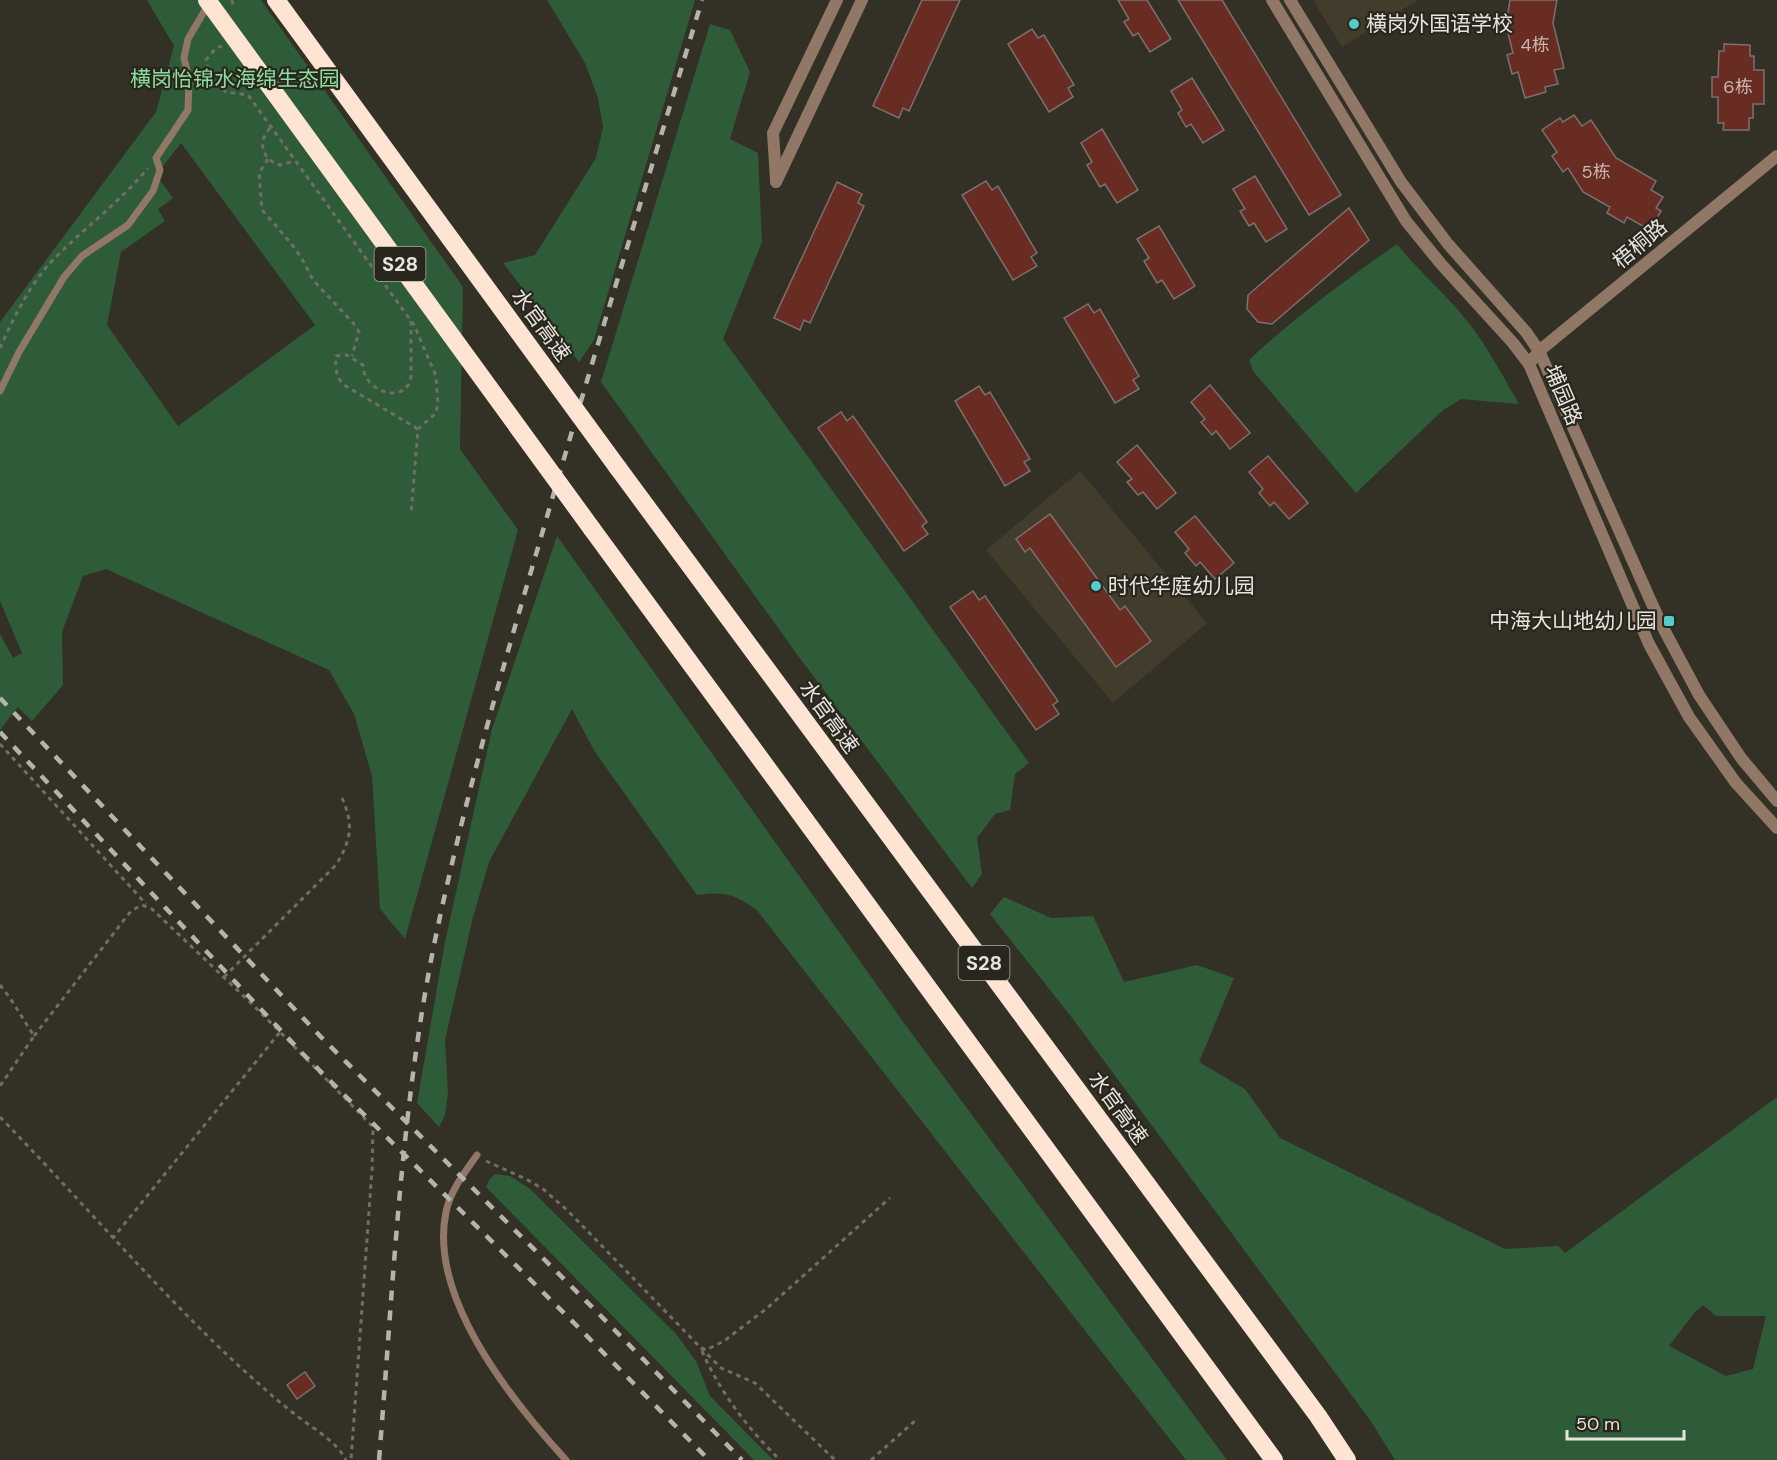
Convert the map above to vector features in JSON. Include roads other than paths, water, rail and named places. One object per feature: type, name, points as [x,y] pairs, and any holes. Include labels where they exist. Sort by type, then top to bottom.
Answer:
[{"type":"highway","name":"S28","points":[[208,0],[592,529],[1274,1460]]},
{"type":"highway","name":"水官高速","points":[[276,0],[618,468],[1304,1397],[1347,1460]]},
{"type":"street","points":[[837,0],[773,133],[776,182],[862,0]]},
{"type":"street","name":"埔园路","points":[[1272,0],[1406,221],[1441,264],[1513,343],[1528,364],[1649,644],[1689,717],[1736,783],[1777,828]]},
{"type":"street","name":"埔园路","points":[[1290,0],[1401,182],[1448,244],[1526,332],[1539,351],[1661,624],[1699,695],[1741,758],[1777,801]]},
{"type":"street","name":"梧桐路","points":[[1528,364],[1539,351],[1777,156]]},
{"type":"lane","points":[[0,391],[19,352],[64,277],[82,256],[128,225],[153,191],[160,170],[156,158],[188,110],[189,79],[184,58],[188,39],[208,0]]},
{"type":"lane","points":[[477,1155],[463,1174],[446,1211],[444,1240],[446,1266],[452,1292],[485,1356],[510,1394],[566,1460]]},
{"type":"railway","points":[[379,1460],[405,1140],[422,1013],[444,897],[470,790],[513,632],[702,0]]},
{"type":"railway","points":[[0,698],[321,1037],[742,1460]]},
{"type":"railway","points":[[0,732],[303,1054],[709,1460]]},
{"type":"place","name":"横岗外国语学校","points":[[1354,24]]},
{"type":"place","name":"时代华庭幼儿园","points":[[1096,586]]},
{"type":"place","name":"中海大山地幼儿园","points":[[1669,621]]},
{"type":"park label","name":"横岗怡锦水海绵生态园","points":[[235,79]]}]
